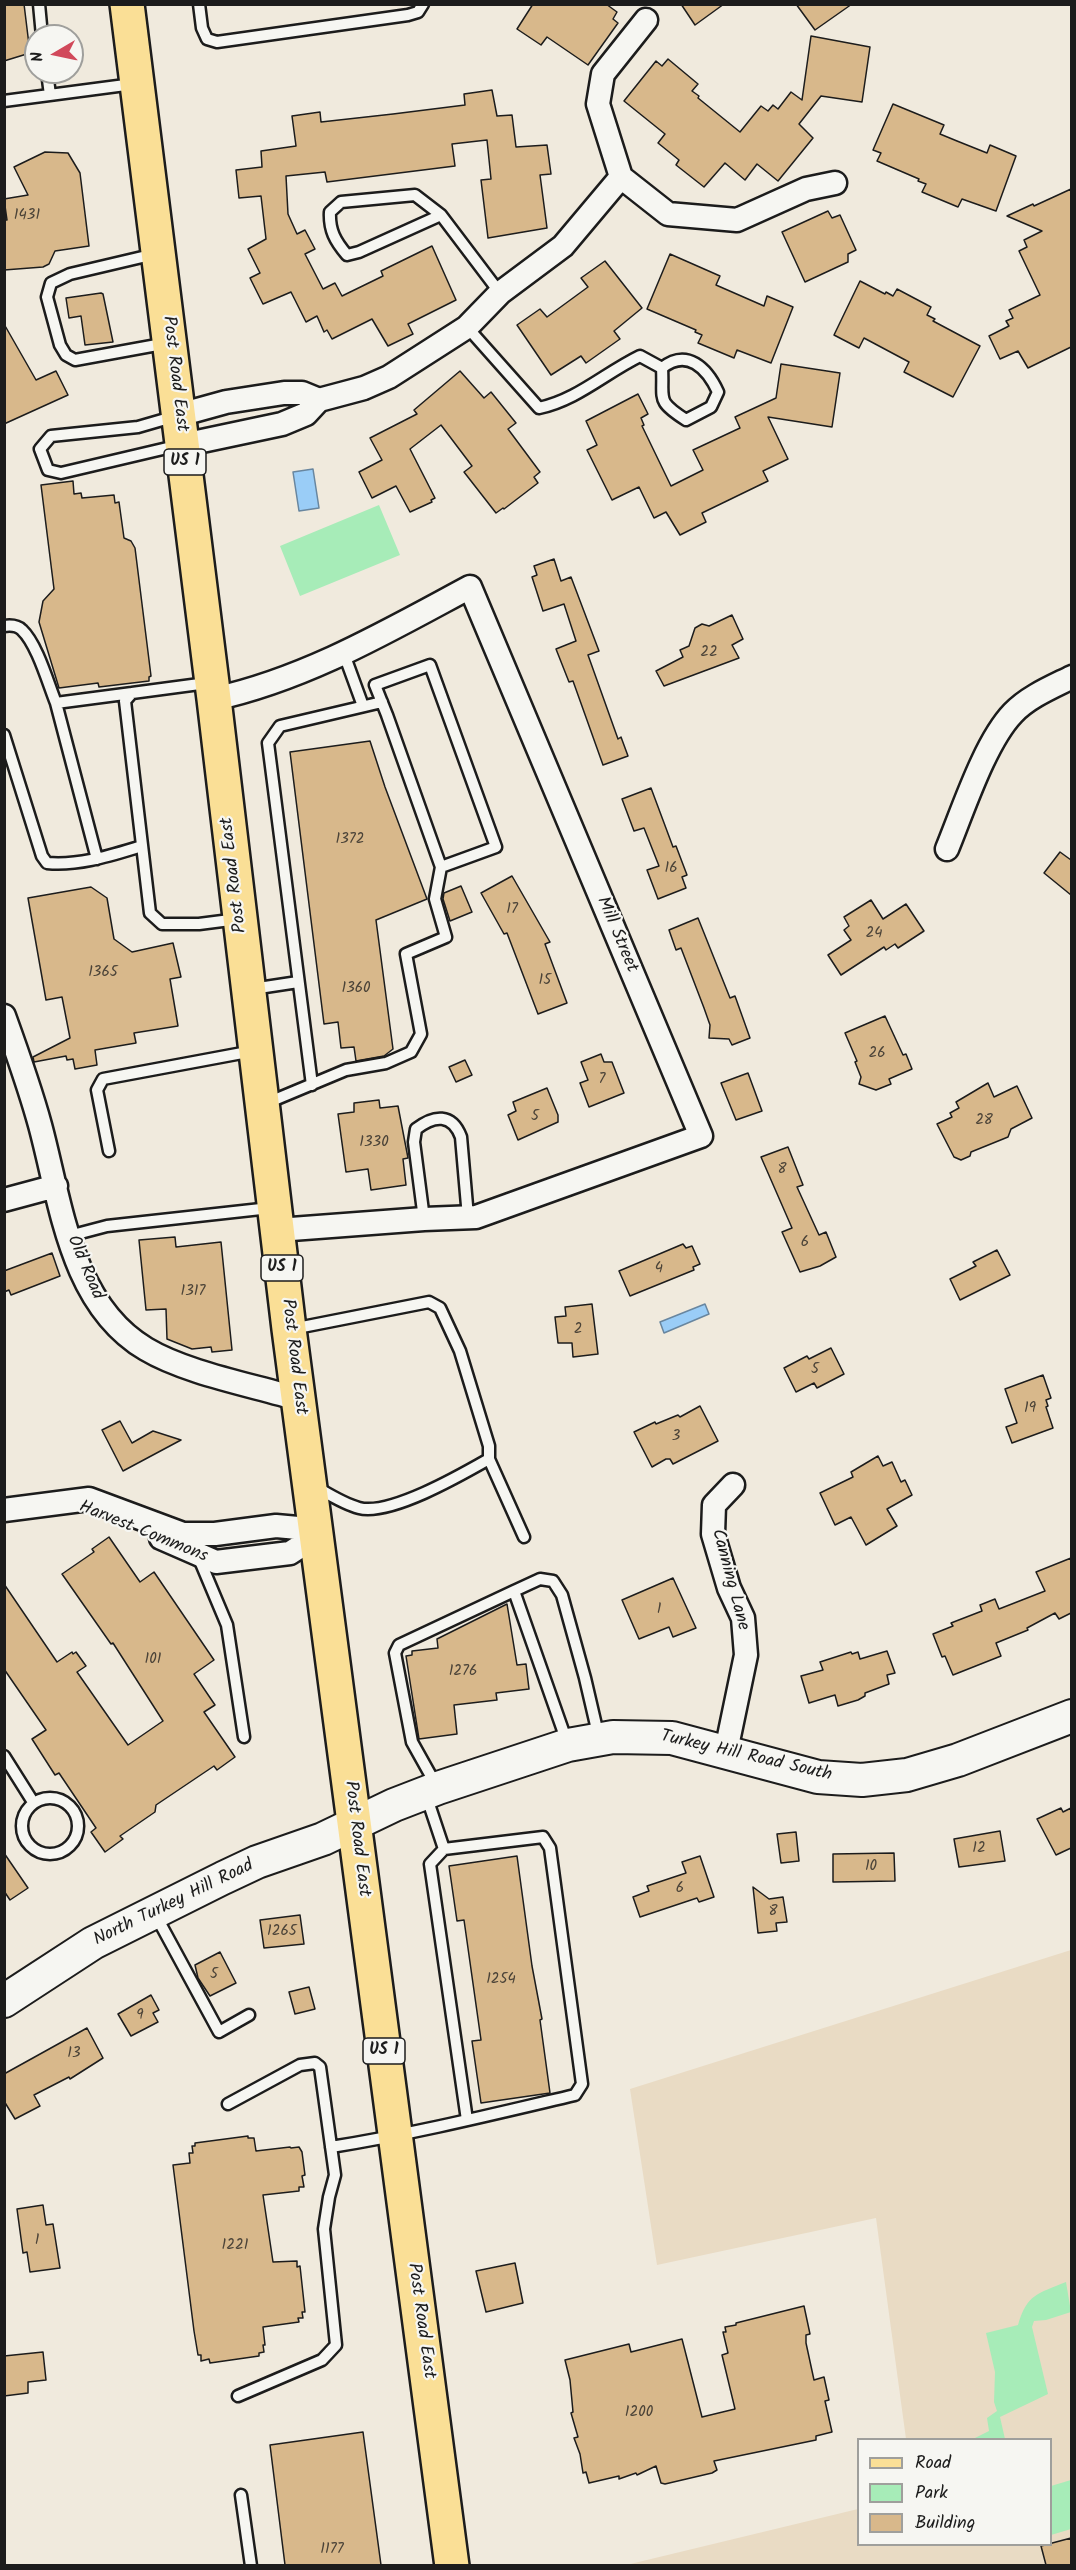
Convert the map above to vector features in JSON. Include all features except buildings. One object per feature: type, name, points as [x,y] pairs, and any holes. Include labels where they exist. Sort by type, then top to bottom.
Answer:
[{"type":"main road","name":"Post Road East","points":[[127,4],[241,919],[289,1329],[452,2565]]},
{"type":"street","points":[[646,20],[603,74],[598,104],[621,177],[668,214],[737,220],[806,189],[835,183]]},
{"type":"street","points":[[181,430],[282,424],[306,414],[319,400],[364,388],[389,377],[466,327],[500,293],[563,246],[621,177]]},
{"type":"street","points":[[181,430],[226,402],[284,393],[302,393],[319,400]]},
{"type":"street","name":"Mill Street","points":[[213,691],[261,687],[344,654],[470,588],[701,1136],[476,1217],[277,1219]]},
{"type":"street","points":[[947,849],[995,737],[1014,712],[1040,693],[1071,677]]},
{"type":"street","name":"Old Road","points":[[4,1016],[31,1094],[69,1236],[90,1291],[108,1318],[133,1341],[178,1364],[298,1399]]},
{"type":"street","points":[[4,1200],[56,1186]]},
{"type":"street","name":"Canning Lane","points":[[726,1751],[746,1655],[743,1618],[729,1588],[713,1534],[714,1506],[732,1485]]},
{"type":"street","name":"Harvest Commons","points":[[4,1510],[89,1499],[183,1534],[214,1534],[276,1526],[298,1528],[316,1536],[300,1548],[279,1555],[216,1562],[104,1514],[64,1503]]},
{"type":"street","name":"Turkey Hill Road South","points":[[353,1825],[432,1791],[568,1745],[599,1738],[661,1737],[726,1751],[818,1777],[862,1780],[907,1775],[957,1760],[1071,1716]]},
{"type":"street","name":"North Turkey Hill Road","points":[[4,2001],[93,1943],[153,1911],[248,1866],[353,1825]]},
{"type":"lane","points":[[39,4],[41,24]]},
{"type":"lane","points":[[199,4],[202,28],[207,39],[217,42],[408,15],[418,12],[423,4]]},
{"type":"lane","points":[[4,102],[137,83]]},
{"type":"lane","points":[[49,84],[50,95]]},
{"type":"lane","points":[[441,215],[359,252],[346,255],[336,242],[329,227],[330,212],[341,202],[415,195],[441,215],[500,293]]},
{"type":"lane","points":[[158,254],[70,274],[51,283],[47,297],[60,345],[66,355],[75,360],[170,343]]},
{"type":"lane","points":[[466,327],[539,408],[577,395],[616,368],[640,356],[662,368]]},
{"type":"lane","points":[[685,359],[700,366],[712,379],[718,392],[711,406],[686,420],[672,411],[661,397],[662,368],[670,361],[685,359]]},
{"type":"lane","points":[[138,427],[181,430],[61,473],[48,470],[40,449],[51,436],[138,427]]},
{"type":"lane","points":[[4,626],[12,624],[22,630],[33,648],[56,703],[98,859]]},
{"type":"lane","points":[[344,654],[363,706]]},
{"type":"lane","points":[[262,1105],[346,1070],[386,1063],[411,1052],[420,1034],[406,954],[446,937],[435,899],[441,867],[375,685],[430,665],[496,847],[441,867]]},
{"type":"lane","points":[[56,703],[132,693],[213,691]]},
{"type":"lane","points":[[132,693],[125,700],[150,914],[162,924],[199,924],[241,919]]},
{"type":"lane","points":[[312,1085],[268,743],[280,726],[382,702]]},
{"type":"lane","points":[[4,735],[42,856],[47,863],[61,864],[98,859],[142,846]]},
{"type":"lane","points":[[248,990],[298,982]]},
{"type":"lane","points":[[109,1151],[97,1090],[103,1079],[256,1051]]},
{"type":"lane","points":[[424,1219],[414,1142],[416,1129],[424,1123],[443,1119],[450,1120],[456,1125],[461,1137],[468,1217]]},
{"type":"lane","points":[[69,1236],[107,1226],[277,1219]]},
{"type":"lane","points":[[289,1329],[429,1302],[440,1308],[460,1351],[489,1446],[489,1459],[524,1537]]},
{"type":"lane","points":[[309,1484],[360,1508],[378,1509],[430,1490],[489,1459]]},
{"type":"lane","points":[[197,1554],[227,1625],[244,1737]]},
{"type":"lane","points":[[444,1849],[432,1791],[412,1742],[395,1653],[399,1645],[540,1579],[553,1581],[562,1595],[599,1738]]},
{"type":"lane","points":[[514,1591],[568,1745]]},
{"type":"lane","points":[[4,1756],[33,1802]]},
{"type":"lane","points":[[48,1797],[62,1800],[74,1810],[78,1824],[76,1839],[66,1850],[52,1855],[44,1854],[37,1852],[26,1842],[21,1828],[24,1813],[33,1802],[48,1797]]},
{"type":"lane","points":[[331,2147],[395,2137],[575,2095],[582,2084],[550,1848],[543,1837],[444,1849],[430,1864],[466,2120]]},
{"type":"lane","points":[[153,1911],[219,2032],[249,2015]]},
{"type":"lane","points":[[228,2104],[300,2065],[315,2062],[320,2067],[335,2175],[324,2229],[336,2345],[322,2360],[237,2396]]},
{"type":"lane","points":[[242,2495],[251,2565]]},
{"type":"shaded area","points":[[1071,1950],[1071,2565],[622,2566],[857,2509],[857,2546],[1052,2546],[1052,2438],[906,2438],[876,2218],[657,2265],[630,2089]]},
{"type":"green space","points":[[379,505],[400,555],[300,596],[280,546]]},
{"type":"green space","points":[[1066,2282],[1071,2312],[1046,2320],[1034,2321],[1032,2327],[1048,2394],[1000,2417],[1005,2438],[975,2438],[989,2431],[987,2418],[997,2411],[994,2402],[995,2372],[986,2333],[1018,2325],[1029,2301],[1048,2289]]},
{"type":"green space","points":[[1071,2480],[1071,2529],[1052,2535],[1052,2486]]},
{"type":"water","points":[[313,469],[319,508],[299,511],[293,472]]},
{"type":"water","points":[[705,1304],[709,1314],[664,1333],[660,1322]]}]
